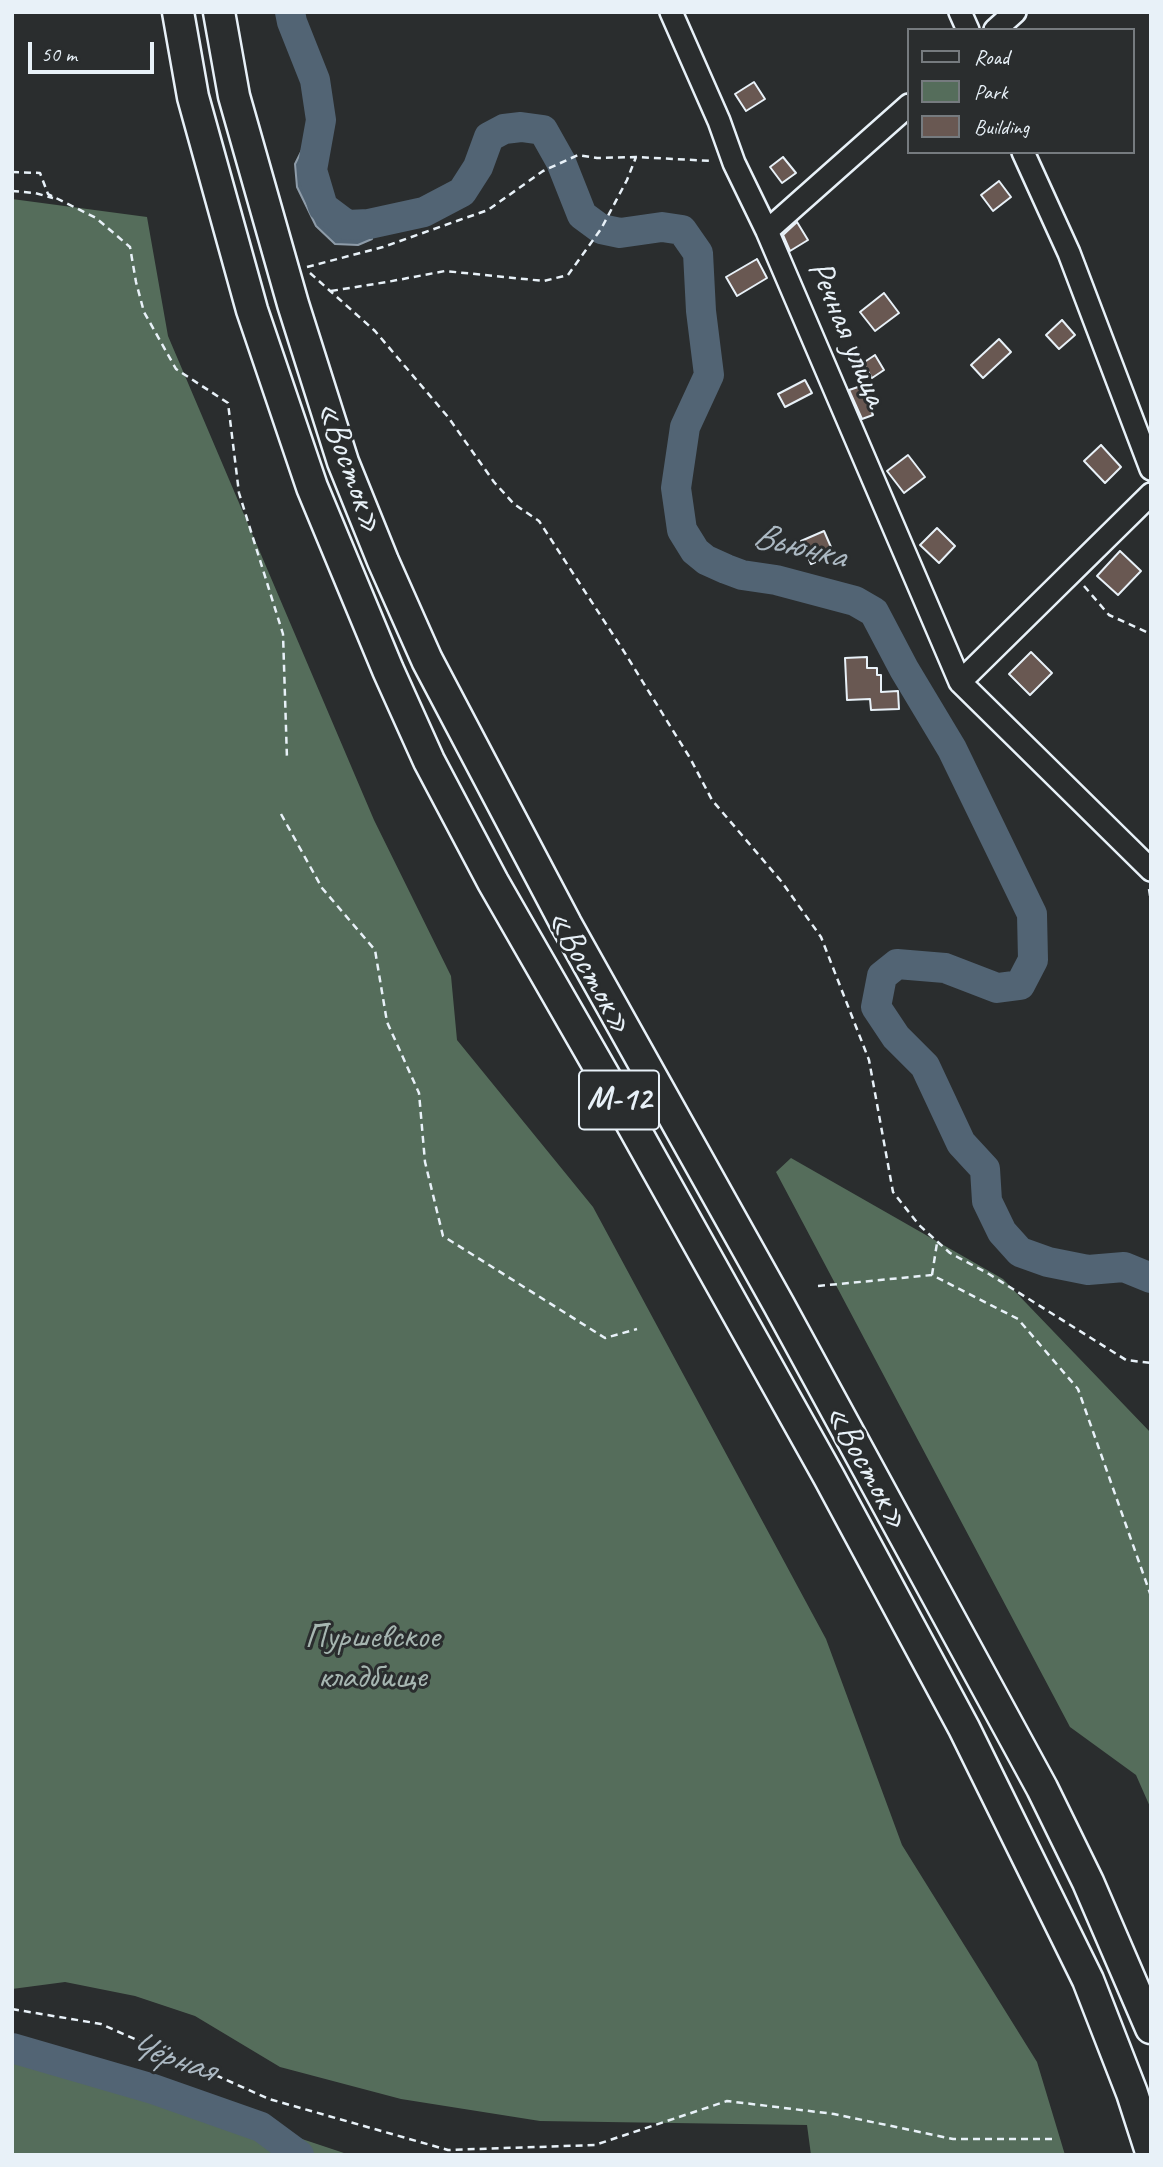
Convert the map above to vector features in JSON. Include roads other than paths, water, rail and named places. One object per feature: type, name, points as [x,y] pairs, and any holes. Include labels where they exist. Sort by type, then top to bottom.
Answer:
[{"type":"highway","name":"«Восток»","points":[[178,12],[193,97],[252,310],[312,487],[393,682],[429,761],[493,882],[829,1477],[964,1728],[1088,1980],[1132,2093],[1151,2152]]},
{"type":"highway","name":"«Восток»","points":[[219,12],[234,96],[293,304],[339,449],[383,561],[427,660],[566,924],[779,1305],[1042,1788],[1088,1882],[1151,2028]]},
{"type":"street","name":"Речная улица","points":[[671,12],[960,682]]},
{"type":"street","points":[[960,12],[967,28]]},
{"type":"street","points":[[997,28],[1016,12]]},
{"type":"street","points":[[767,231],[908,106]]},
{"type":"street","points":[[1024,154],[1069,253],[1151,469]]},
{"type":"street","points":[[1151,494],[960,682],[1151,870]]},
{"type":"water","points":[[306,142],[321,148],[322,183],[334,203],[369,224],[373,230],[372,239],[358,245],[335,244],[316,226],[297,187],[295,164]]},
{"type":"waterway","name":"Вьюнка","points":[[290,12],[315,80],[321,120],[312,170],[323,207],[347,225],[369,224],[424,212],[462,192],[478,167],[489,137],[504,129],[521,127],[543,130],[561,162],[582,215],[601,229],[620,233],[662,227],[682,230],[698,253],[701,311],[709,375],[685,427],[676,488],[682,530],[695,551],[706,560],[726,569],[855,601],[874,612],[904,669],[952,749],[1032,914],[1033,960],[1020,985],[997,988],[945,968],[897,964],[882,976],[876,1007],[896,1037],[925,1066],[961,1143],[985,1169],[987,1201],[1002,1232],[1020,1252],[1048,1262],[1088,1270],[1124,1267],[1151,1278]]},
{"type":"waterway","name":"Чёрная","points":[[12,2048],[153,2089],[261,2127],[299,2155]]},
{"type":"park label","name":"Пуршевское кладбище","points":[[372,1658]]}]
